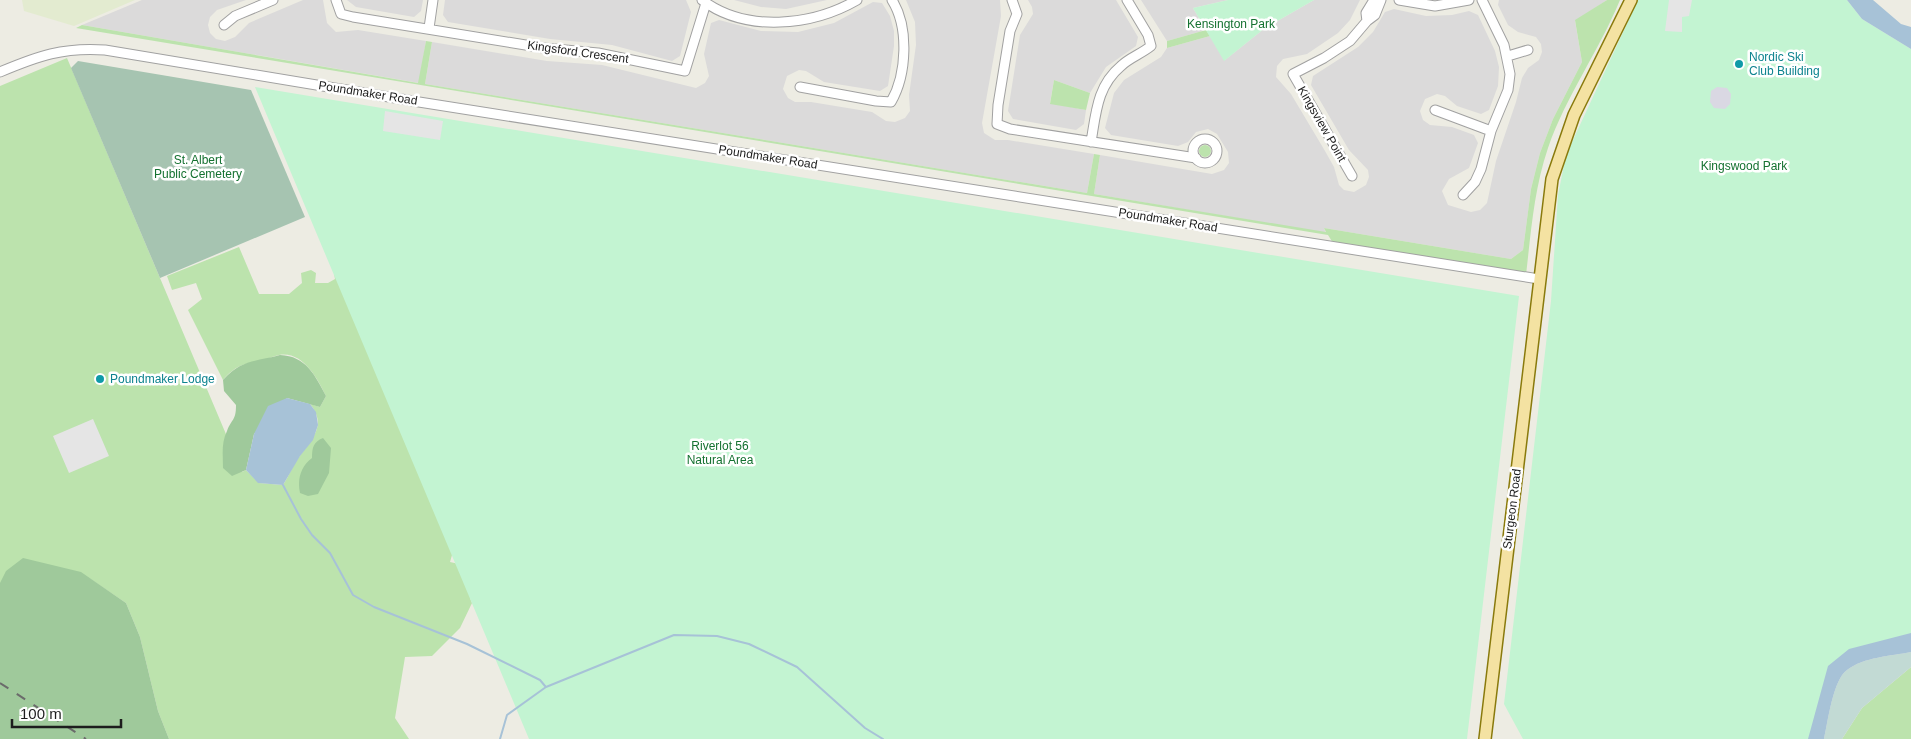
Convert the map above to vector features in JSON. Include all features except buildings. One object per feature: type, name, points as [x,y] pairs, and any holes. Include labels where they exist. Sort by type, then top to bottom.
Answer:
[{"type":"main road","name":"Sturgeon Road","points":[[1485,739],[1548,199],[1558,156],[1574,115],[1631,0]]},
{"type":"street","points":[[224,26],[235,16],[273,0]]},
{"type":"street","name":"Kingsford Crescent","points":[[336,0],[341,14],[544,48],[618,56],[685,71],[704,1]]},
{"type":"street","points":[[429,28],[433,0]]},
{"type":"street","points":[[704,1],[740,17],[776,22],[813,18],[836,11],[857,0]]},
{"type":"street","points":[[800,87],[891,102],[897,92],[905,36],[902,19],[892,0]]},
{"type":"street","points":[[1012,0],[1017,14],[1010,31],[997,124],[1010,129],[1196,158]]},
{"type":"street","points":[[1091,142],[1099,97],[1104,84],[1122,64],[1151,46],[1148,35],[1127,0]]},
{"type":"street","name":"Kingsview Point","points":[[1367,21],[1366,13],[1374,0]]},
{"type":"street","name":"Kingsview Point","points":[[1352,176],[1293,74],[1324,58],[1350,41],[1367,21],[1375,15],[1380,0]]},
{"type":"street","points":[[1399,0],[1435,6],[1470,0]]},
{"type":"street","points":[[1463,195],[1475,182],[1481,169],[1491,131],[1508,90],[1510,74],[1508,56],[1482,0]]},
{"type":"street","name":"Poundmaker Road","points":[[0,72],[35,57],[60,50],[79,48],[105,50],[1539,279]]},
{"type":"street","points":[[1508,56],[1528,50]]},
{"type":"street","points":[[1435,110],[1491,131]]},
{"type":"shaded area","points":[[142,0],[246,0],[217,10],[210,17],[208,25],[210,33],[216,39],[225,41],[235,37],[249,23],[303,0],[323,0],[327,23],[336,32],[358,30],[426,41],[419,83],[82,25]]},
{"type":"shaded area","points":[[347,0],[423,0],[421,11],[414,17],[356,7]]},
{"type":"shaded area","points":[[445,0],[686,0],[691,12],[680,56],[672,61],[612,45],[550,39],[448,22],[443,15]]},
{"type":"shaded area","points":[[734,0],[827,0],[786,9],[761,7]]},
{"type":"shaded area","points":[[906,0],[1000,0],[1001,16],[982,123],[984,133],[995,140],[1008,140],[1094,154],[1087,193],[425,84],[432,42],[547,61],[602,65],[696,88],[705,83],[709,76],[704,54],[711,23],[719,20],[761,31],[798,32],[834,23],[873,2],[882,3],[890,16],[894,31],[894,46],[888,86],[880,91],[824,82],[806,71],[799,70],[787,76],[783,89],[788,98],[795,102],[811,102],[872,112],[886,121],[895,122],[905,118],[910,111],[909,95],[916,45],[915,22]]},
{"type":"shaded area","points":[[1028,0],[1116,0],[1138,37],[1136,46],[1106,67],[1090,93],[1054,80],[1050,103],[1086,110],[1084,124],[1076,130],[1013,119],[1008,111],[1020,35],[1033,14]]},
{"type":"shaded area","points":[[1141,0],[1228,0],[1193,8],[1206,30],[1167,41]]},
{"type":"shaded area","points":[[1314,0],[1360,0],[1350,20],[1338,33],[1307,54],[1283,59],[1277,66],[1276,77],[1291,94],[1325,151],[1334,167],[1339,185],[1344,190],[1354,192],[1366,185],[1369,177],[1368,170],[1349,150],[1311,85],[1313,76],[1358,47],[1373,32],[1385,12],[1394,9],[1426,16],[1452,15],[1469,11],[1478,15],[1495,51],[1499,67],[1498,86],[1489,110],[1481,114],[1457,106],[1445,96],[1437,94],[1425,99],[1420,111],[1423,120],[1430,125],[1452,127],[1474,135],[1478,143],[1469,168],[1449,179],[1442,191],[1448,205],[1471,212],[1480,210],[1487,203],[1496,161],[1522,78],[1528,68],[1539,60],[1542,52],[1541,44],[1536,37],[1518,32],[1508,25],[1498,5],[1499,0],[1607,0],[1575,21],[1582,62],[1553,119],[1540,153],[1531,189],[1523,250],[1511,259],[1324,228],[1326,233],[1094,194],[1100,155],[1212,174],[1224,170],[1229,163],[1228,152],[1217,134],[1208,129],[1196,132],[1188,142],[1178,146],[1111,135],[1105,128],[1114,93],[1124,80],[1161,57],[1167,48],[1210,36],[1225,60],[1265,28]]},
{"type":"shaded area","points":[[1669,0],[1692,0],[1689,16],[1682,17],[1682,32],[1665,31]]},
{"type":"shaded area","points":[[1847,0],[1873,0],[1901,24],[1911,27],[1911,49],[1862,19]]},
{"type":"shaded area","points":[[1717,87],[1727,88],[1731,94],[1730,104],[1725,109],[1714,108],[1710,102],[1711,91]]},
{"type":"shaded area","points":[[385,111],[443,121],[440,140],[383,131]]},
{"type":"shaded area","points":[[287,398],[310,404],[316,412],[318,425],[313,440],[300,456],[283,485],[258,483],[246,470],[254,434],[268,406]]},
{"type":"shaded area","points":[[93,419],[109,456],[69,473],[53,436]]},
{"type":"shaded area","points":[[1911,633],[1911,652],[1861,662],[1842,675],[1829,712],[1824,739],[1808,739],[1828,666],[1849,649]]},
{"type":"shaded area","points":[[1911,652],[1911,667],[1862,708],[1842,739],[1824,739],[1829,712],[1838,682],[1847,670],[1861,662]]},
{"type":"green space","points":[[22,0],[135,0],[74,26],[24,11]]},
{"type":"green space","name":"Kensington Park","points":[[1228,0],[1314,0],[1265,28],[1224,61],[1193,8]]},
{"type":"green space","points":[[1607,0],[1620,0],[1555,129],[1543,163],[1534,211],[1526,275],[1333,243],[1328,235],[76,28],[82,25],[418,83],[426,41],[432,42],[425,84],[1087,193],[1094,154],[1100,155],[1094,194],[1326,232],[1324,228],[1511,259],[1523,250],[1531,189],[1540,153],[1553,119],[1582,62],[1575,20]]},
{"type":"green space","name":"Kingswood Park","points":[[1638,0],[1847,0],[1862,19],[1911,49],[1911,644],[1843,666],[1816,739],[1523,739],[1504,704],[1551,301],[1558,195],[1566,155]]},
{"type":"green space","points":[[1206,30],[1210,36],[1167,48],[1167,41]]},
{"type":"green space","points":[[67,58],[242,472],[246,470],[259,483],[283,485],[318,426],[318,419],[310,404],[320,407],[326,396],[308,367],[302,361],[288,355],[277,355],[242,366],[233,370],[223,380],[188,310],[202,299],[196,283],[172,290],[167,276],[239,247],[259,294],[289,294],[302,283],[301,273],[311,270],[316,273],[315,283],[328,283],[335,279],[333,267],[348,247],[374,231],[410,236],[426,222],[446,222],[459,228],[475,229],[498,226],[502,261],[511,280],[525,299],[541,311],[549,314],[551,321],[563,324],[575,323],[599,314],[608,279],[619,199],[618,181],[610,165],[1233,271],[1175,429],[1136,428],[1098,422],[1021,404],[1001,419],[984,419],[962,437],[958,453],[920,493],[898,536],[829,527],[800,528],[681,505],[647,491],[555,471],[552,449],[539,448],[513,514],[470,598],[472,603],[460,628],[432,656],[405,657],[395,718],[409,739],[169,739],[158,711],[140,637],[126,603],[89,578],[0,615],[0,86]],"holes":[[[560,341],[566,345],[586,344],[566,416],[554,429],[536,410],[539,405],[536,390]],[[524,449],[527,455],[485,540],[475,555],[459,564],[450,562],[452,555],[475,542],[502,481]]]},
{"type":"green space","name":"St. Albert Public Cemetery","points":[[78,61],[251,90],[305,217],[160,278],[71,68]]},
{"type":"green space","points":[[1054,80],[1090,93],[1086,110],[1050,104]]},
{"type":"green space","name":"Riverlot 56 Natural Area","points":[[255,87],[1519,296],[1467,739],[529,739]]},
{"type":"green space","points":[[1207,145],[1210,146],[1210,156],[1203,157],[1200,156],[1199,149],[1200,146]]},
{"type":"green space","points":[[280,355],[297,359],[309,368],[326,396],[320,407],[287,398],[254,434],[246,470],[232,476],[223,468],[223,450],[225,436],[234,417],[236,405],[224,391],[223,380],[236,368],[256,360]]},
{"type":"green space","points":[[323,438],[331,448],[329,473],[318,494],[308,496],[300,493],[301,473],[305,465],[312,458],[315,443]]},
{"type":"green space","points":[[23,558],[81,572],[126,603],[140,637],[158,711],[169,739],[0,739],[0,583],[6,571]]},
{"type":"green space","points":[[1911,667],[1911,739],[1842,739],[1862,708]]},
{"type":"waterway","points":[[283,485],[312,535],[330,553],[353,595],[374,607],[467,644],[540,680],[545,686]]},
{"type":"waterway","points":[[500,739],[507,715],[546,687],[674,635],[717,636],[749,644],[797,667],[865,728],[883,739]]},
{"type":"railway","points":[[0,683],[86,739]]},
{"type":"place","name":"Nordic Ski Club Building","points":[[1739,64]]},
{"type":"place","name":"Poundmaker Lodge","points":[[100,379]]}]
